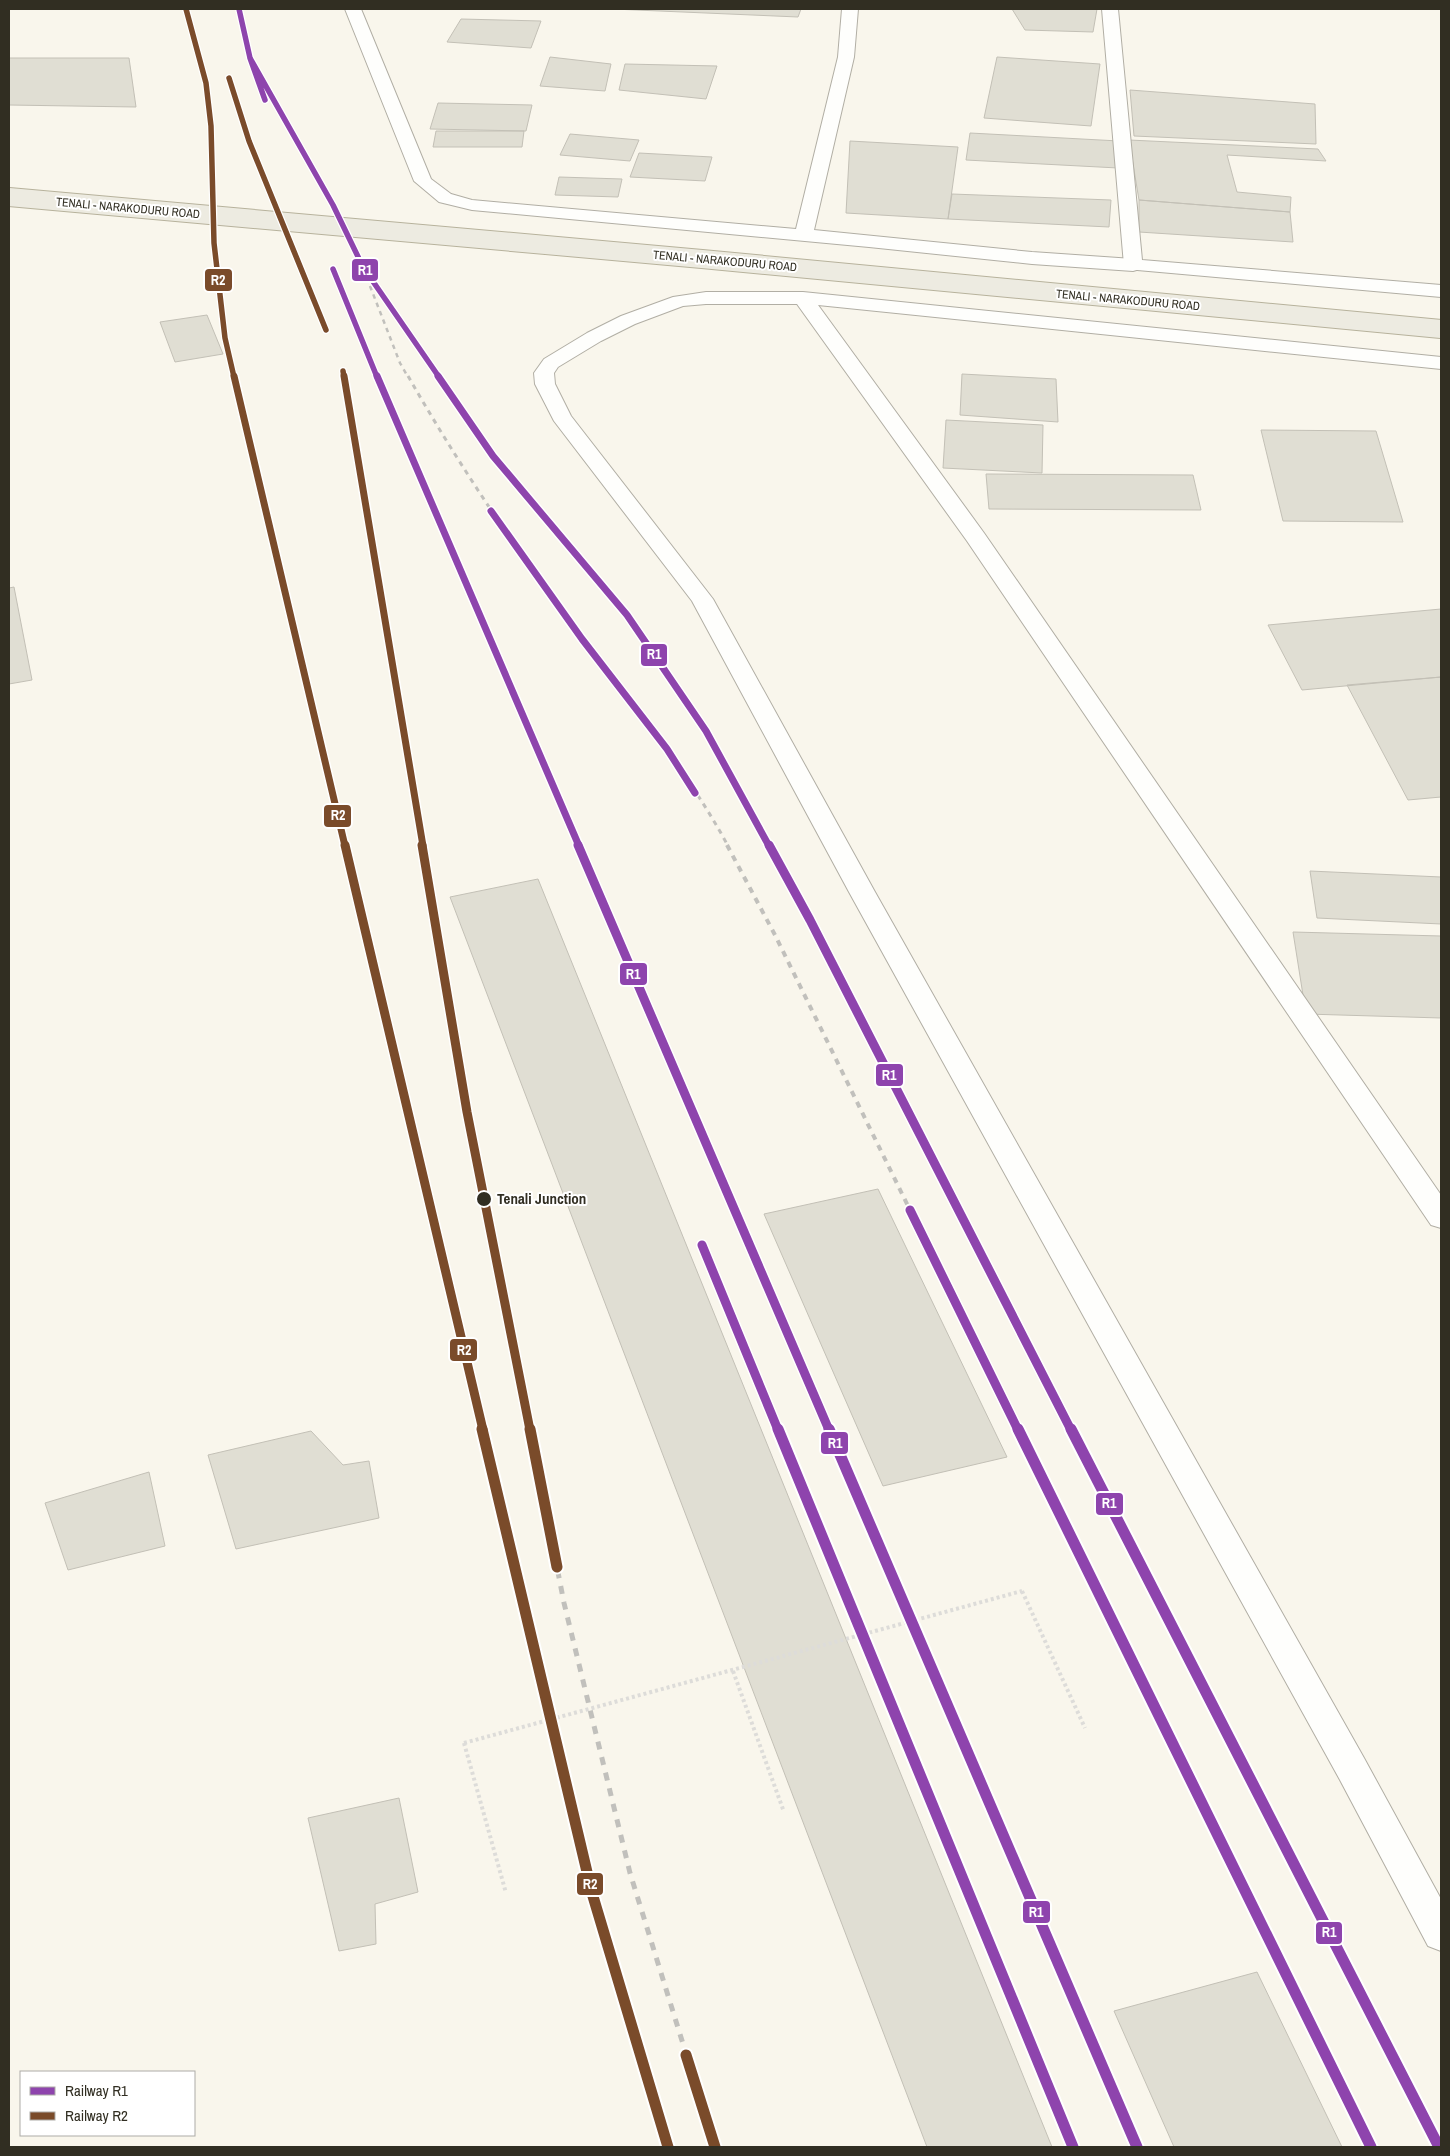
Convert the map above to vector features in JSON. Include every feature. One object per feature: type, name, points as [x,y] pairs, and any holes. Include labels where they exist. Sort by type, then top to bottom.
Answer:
[{"type":"main road","name":"TENALI - NARAKODURU ROAD","points":[[9,197],[702,259],[1441,329]]},
{"type":"street","points":[[353,9],[423,181],[445,198],[472,204],[1032,258],[1441,291]]},
{"type":"street","points":[[804,235],[846,57],[850,9]]},
{"type":"street","points":[[1110,9],[1133,265]]},
{"type":"street","points":[[1441,363],[803,298],[697,298],[680,301],[628,320],[594,337],[551,363],[544,373],[545,384],[562,418],[702,599],[862,892],[1352,1769],[1441,1934]]},
{"type":"street","points":[[803,298],[976,538],[1441,1217]]},
{"type":"path","points":[[506,1893],[464,1743],[1022,1591],[1085,1728]]},
{"type":"path","points":[[732,1670],[784,1812]]},
{"type":"building","points":[[613,9],[801,9],[798,17]]},
{"type":"building","points":[[1012,9],[1097,9],[1093,32],[1025,30]]},
{"type":"building","points":[[461,19],[541,21],[531,48],[447,42]]},
{"type":"building","points":[[550,57],[611,64],[605,91],[540,86]]},
{"type":"building","points":[[997,57],[1100,64],[1091,126],[984,118]]},
{"type":"building","points":[[9,58],[129,58],[136,107],[9,105]]},
{"type":"building","points":[[625,64],[717,66],[706,99],[619,90]]},
{"type":"building","points":[[1130,90],[1315,104],[1316,144],[1134,136]]},
{"type":"building","points":[[438,103],[532,105],[526,131],[430,129]]},
{"type":"building","points":[[436,131],[524,131],[522,147],[433,147]]},
{"type":"building","points":[[970,133],[1119,141],[1118,168],[966,160]]},
{"type":"building","points":[[570,134],[639,140],[630,161],[560,155]]},
{"type":"building","points":[[1129,140],[1318,149],[1326,161],[1227,155],[1237,192],[1291,197],[1290,212],[1139,200]]},
{"type":"building","points":[[850,141],[958,147],[948,219],[846,213]]},
{"type":"building","points":[[639,153],[712,157],[705,181],[630,177]]},
{"type":"building","points":[[559,177],[622,179],[618,197],[555,195]]},
{"type":"building","points":[[952,194],[1111,200],[1109,227],[948,219]]},
{"type":"building","points":[[1139,200],[1290,212],[1293,242],[1139,232]]},
{"type":"building","points":[[207,315],[223,354],[175,362],[160,322]]},
{"type":"building","points":[[962,374],[1056,379],[1058,422],[960,415]]},
{"type":"building","points":[[946,420],[1043,425],[1042,473],[943,468]]},
{"type":"building","points":[[1261,430],[1376,431],[1403,522],[1283,521]]},
{"type":"building","points":[[986,474],[1193,475],[1201,510],[989,509]]},
{"type":"building","points":[[14,587],[32,680],[9,684],[9,588]]},
{"type":"building","points":[[1441,609],[1441,677],[1302,690],[1268,625]]},
{"type":"building","points":[[1441,677],[1441,797],[1408,800],[1347,685]]},
{"type":"building","points":[[1310,871],[1441,877],[1441,924],[1317,918]]},
{"type":"building","points":[[538,879],[1052,2147],[927,2147],[450,897]]},
{"type":"building","points":[[1293,932],[1441,936],[1441,1018],[1306,1014]]},
{"type":"building","points":[[878,1189],[1007,1457],[883,1486],[764,1214]]},
{"type":"building","points":[[311,1431],[343,1465],[369,1461],[379,1518],[236,1549],[208,1455]]},
{"type":"building","points":[[149,1472],[165,1546],[68,1570],[45,1503]]},
{"type":"building","points":[[399,1798],[418,1892],[375,1904],[376,1944],[339,1951],[308,1818]]},
{"type":"building","points":[[1257,1972],[1342,2147],[1174,2147],[1114,2011]]},
{"type":"railway","points":[[186,9],[206,83],[211,126],[214,243],[225,338],[234,377]]},
{"type":"railway","points":[[250,58],[333,205],[363,267],[439,377]]},
{"type":"railway","points":[[370,286],[400,363],[408,377]]},
{"type":"railway","points":[[343,371],[344,377]]},
{"type":"railway","points":[[234,376],[345,846]]},
{"type":"railway","points":[[344,376],[423,846]]},
{"type":"railway","points":[[408,376],[448,444],[513,542],[582,639],[677,765],[728,846]]},
{"type":"railway","points":[[438,376],[493,456],[627,615],[706,731],[769,846]]},
{"type":"railway","points":[[345,845],[483,1430]]},
{"type":"railway","points":[[422,845],[467,1112],[530,1430]]},
{"type":"railway","points":[[727,845],[775,935],[1018,1430]]},
{"type":"railway","points":[[769,845],[810,920],[1071,1430]]},
{"type":"railway","points":[[482,1429],[592,1893],[668,2147]]},
{"type":"railway","points":[[530,1429],[564,1603],[630,1873],[715,2147]]},
{"type":"railway","points":[[1018,1429],[1371,2147]]},
{"type":"railway","points":[[1071,1429],[1439,2147]]},
{"type":"rail line","name":"R2","points":[[186,9],[206,83],[211,126],[214,243],[225,338],[592,1893],[668,2147]]},
{"type":"rail line","name":"R1","points":[[239,9],[250,58],[265,100]]},
{"type":"rail line","name":"R1","points":[[250,58],[333,205],[363,267],[493,456],[627,615],[706,731],[810,920],[1439,2147]]},
{"type":"rail line","name":"R2","points":[[229,78],[249,141],[326,330]]},
{"type":"rail line","name":"R1","points":[[333,269],[373,367],[1137,2147]]},
{"type":"rail line","name":"R2","points":[[343,371],[467,1112],[557,1567]]},
{"type":"rail line","name":"R1","points":[[491,511],[582,639],[667,749],[695,793]]},
{"type":"rail line","name":"R1","points":[[910,1210],[1371,2147]]},
{"type":"rail line","name":"R1","points":[[702,1245],[1073,2147]]},
{"type":"rail line","name":"R2","points":[[686,2055],[715,2147]]},
{"type":"place","name":"Tenali Junction","points":[[484,1199]]}]
